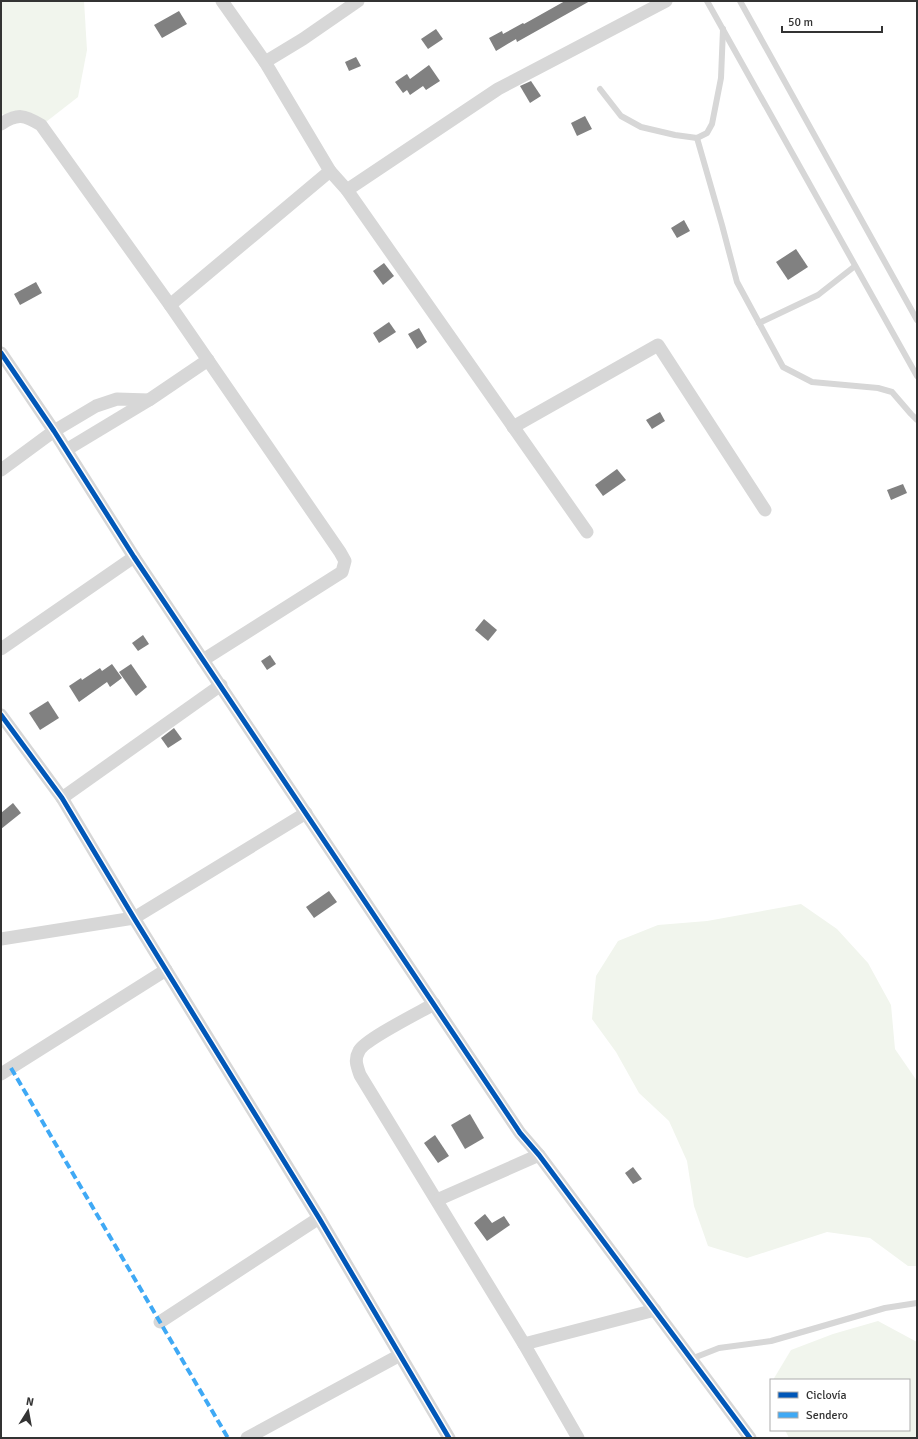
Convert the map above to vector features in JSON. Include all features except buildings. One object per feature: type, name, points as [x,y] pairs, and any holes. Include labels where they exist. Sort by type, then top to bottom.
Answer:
[{"type":"street","points":[[222,1],[265,62],[330,171],[347,190],[587,532]]},
{"type":"street","points":[[265,62],[303,39],[358,1]]},
{"type":"street","points":[[347,190],[498,89],[666,1]]},
{"type":"street","points":[[1,124],[11,118],[27,116],[41,125],[170,305],[345,561],[342,572],[203,660]]},
{"type":"street","points":[[170,305],[330,171]]},
{"type":"street","points":[[513,427],[658,345],[765,510]]},
{"type":"street","points":[[1,353],[54,431],[134,557],[520,1133],[539,1156],[750,1438]]},
{"type":"street","points":[[66,450],[149,400],[208,360]]},
{"type":"street","points":[[1,470],[54,431],[96,406],[117,400],[149,400]]},
{"type":"street","points":[[1,649],[134,557]]},
{"type":"street","points":[[62,798],[221,686]]},
{"type":"street","points":[[1,715],[62,798],[134,918],[319,1218],[449,1438]]},
{"type":"street","points":[[1,939],[134,918],[306,813]]},
{"type":"street","points":[[1,1074],[166,970]]},
{"type":"street","points":[[434,1004],[369,1041],[359,1050],[355,1062],[360,1075],[524,1344],[578,1438]]},
{"type":"street","points":[[437,1200],[539,1156]]},
{"type":"street","points":[[160,1322],[319,1218]]},
{"type":"street","points":[[524,1344],[655,1310]]},
{"type":"street","points":[[247,1438],[400,1355]]},
{"type":"lane","points":[[707,1],[917,376]]},
{"type":"lane","points":[[740,1],[917,320]]},
{"type":"lane","points":[[600,90],[621,116],[641,127],[697,138],[707,133],[712,124],[721,78],[723,29]]},
{"type":"lane","points":[[697,138],[737,282],[782,366],[812,382],[878,388],[892,392],[917,420]]},
{"type":"lane","points":[[758,323],[818,295],[855,266]]},
{"type":"lane","points":[[691,1359],[719,1348],[771,1342],[885,1308],[917,1303]]},
{"type":"shaded area","points":[[1,1],[84,1],[87,50],[78,97],[42,125],[1,114]]},
{"type":"shaded area","points":[[801,904],[837,929],[868,963],[891,1005],[895,1049],[917,1081],[917,1266],[908,1266],[870,1238],[827,1232],[747,1258],[708,1246],[694,1206],[687,1161],[669,1121],[639,1093],[616,1052],[592,1019],[596,976],[618,941],[658,925],[707,921]]},
{"type":"shaded area","points":[[878,1321],[917,1342],[917,1438],[789,1438],[786,1431],[910,1431],[910,1379],[774,1379],[791,1350],[833,1334]]},
{"type":"marked path","points":[[11,1068],[228,1438]]},
{"type":"cycle path","points":[[1,353],[54,431],[134,557],[520,1133],[539,1155],[750,1438]]},
{"type":"cycle path","points":[[1,715],[62,798],[134,918],[319,1218],[449,1438]]}]
